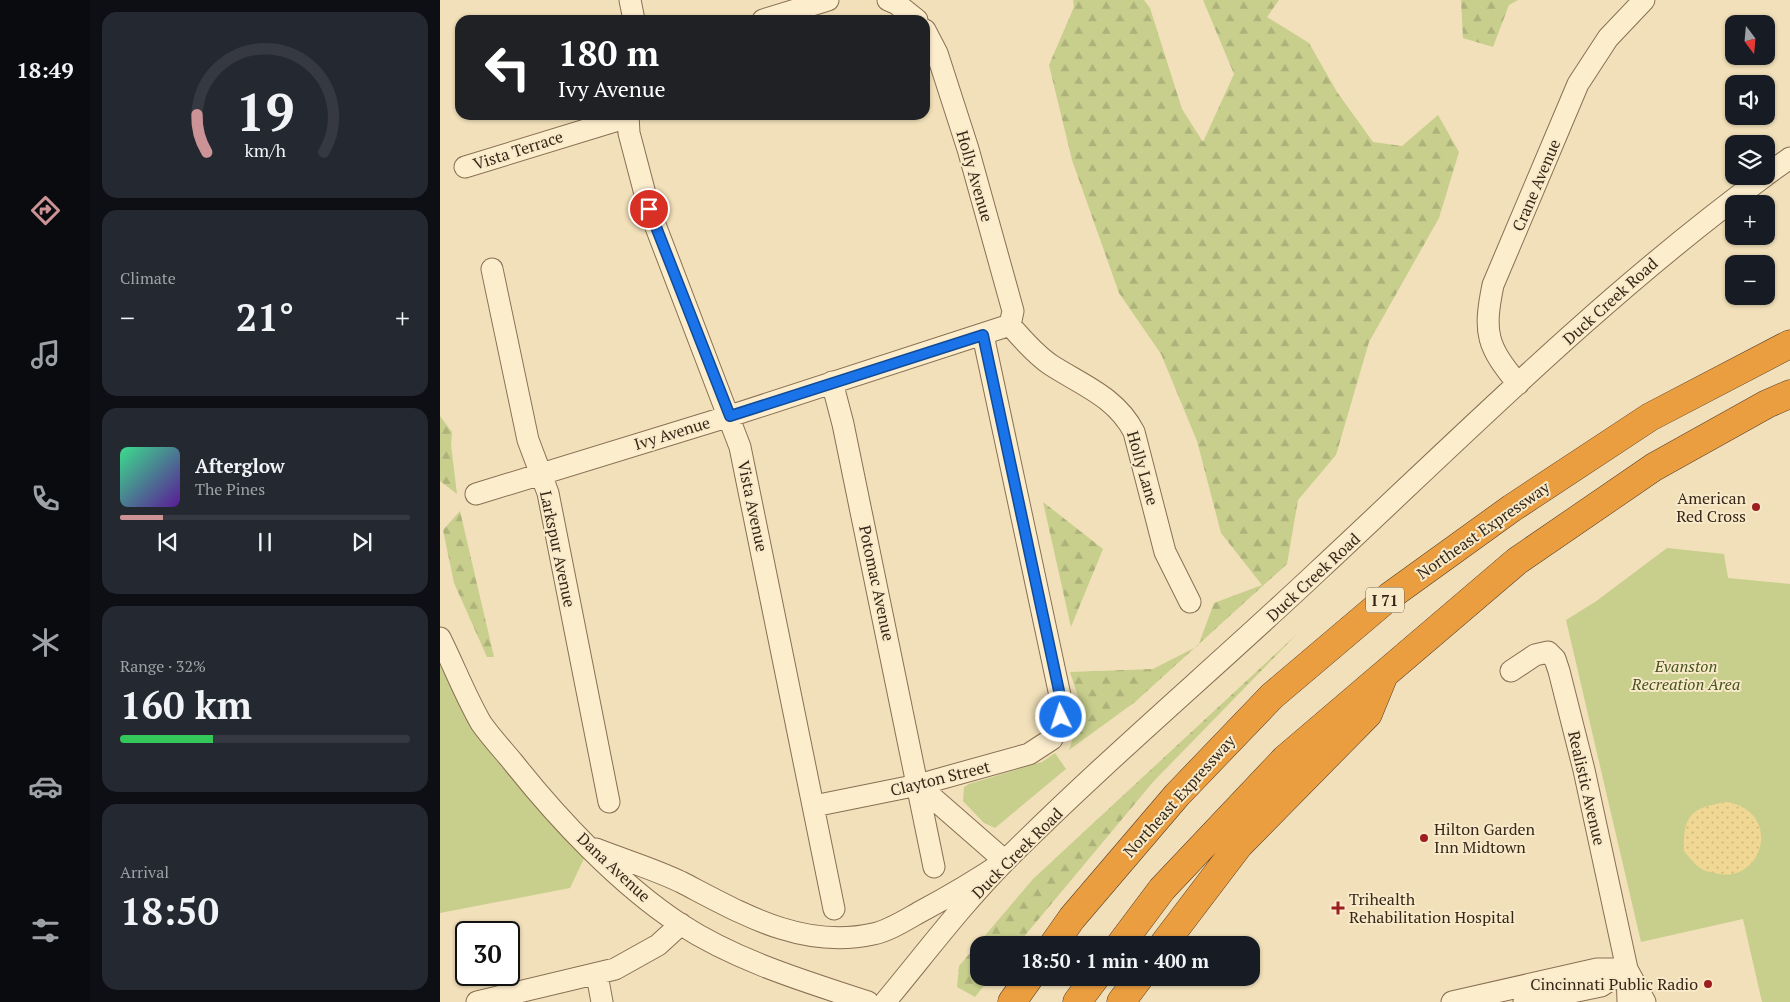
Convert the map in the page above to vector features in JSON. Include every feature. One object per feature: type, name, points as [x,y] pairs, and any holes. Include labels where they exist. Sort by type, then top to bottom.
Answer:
[{"type":"highway","name":"Northeast Expressway","points":[[1059,936],[1072,918],[1177,794],[1272,696],[1390,596],[1512,508],[1650,417],[1790,344]]},
{"type":"highway","points":[[1127,936],[1162,889],[1285,759],[1385,672],[1525,555],[1654,467],[1767,404],[1790,394]]},
{"type":"highway","points":[[1170,936],[1239,845],[1368,714],[1385,672]]},
{"type":"highway","points":[[1012,1002],[1024,986]]},
{"type":"highway","points":[[1077,1002],[1089,986]]},
{"type":"highway","points":[[1121,1002],[1133,986]]},
{"type":"street","points":[[630,0],[633,15]]},
{"type":"street","points":[[779,15],[828,0]]},
{"type":"street","points":[[888,0],[897,4],[911,15]]},
{"type":"street","name":"Crane Avenue","points":[[1518,384],[1498,360],[1491,343],[1489,312],[1493,285],[1578,84],[1608,38],[1644,0]]},
{"type":"street","name":"Holly Avenue","points":[[930,40],[936,52],[971,158],[1013,311],[1010,325]]},
{"type":"street","name":"Vista Terrace","points":[[465,167],[615,120]]},
{"type":"street","name":"Vista Avenue","points":[[628,120],[629,133],[649,209],[730,416],[742,456],[834,909]]},
{"type":"street","name":"Duck Creek Road","points":[[1775,169],[1790,158]]},
{"type":"street","name":"Duck Creek Road","points":[[885,1002],[952,920],[1005,861],[1518,384],[1654,261],[1754,185]]},
{"type":"street","name":"Larkspur Avenue","points":[[492,269],[528,440],[548,493],[594,771],[610,802]]},
{"type":"street","name":"Ivy Avenue","points":[[476,494],[730,416],[1010,325]]},
{"type":"street","name":"Holly Lane","points":[[1010,325],[1051,365],[1080,380],[1120,410],[1128,420],[1134,432],[1165,552],[1190,602]]},
{"type":"street","name":"Clayton Street","points":[[814,806],[918,785],[1029,754],[1052,739],[1056,732],[1062,705],[983,335]]},
{"type":"street","name":"Potomac Avenue","points":[[832,382],[843,424],[934,867]]},
{"type":"street","name":"Dana Avenue","points":[[440,638],[460,684],[482,724],[546,803],[617,875],[681,924],[724,948],[785,975],[868,1002]]},
{"type":"street","name":"Realistic Avenue","points":[[1510,671],[1535,655],[1548,652],[1554,659],[1559,671],[1584,770],[1627,969],[1628,1002]]},
{"type":"street","points":[[590,846],[680,882],[753,919],[791,932],[837,939],[875,934],[906,920],[970,884],[1005,861],[918,785]]},
{"type":"street","points":[[477,1002],[597,976],[633,961],[658,945],[681,924]]},
{"type":"street","points":[[1452,1002],[1597,969],[1627,969]]},
{"type":"street","points":[[1524,1002],[1601,986],[1627,969]]},
{"type":"street","name":"Realistic Avenue","points":[[1627,969],[1638,985],[1645,1002]]},
{"type":"street","points":[[597,976],[602,1002]]},
{"type":"green space","points":[[1073,0],[1144,0],[1150,8],[1182,109],[1203,142],[1234,74],[1203,0],[1279,0],[1267,17],[1309,43],[1337,92],[1373,142],[1402,146],[1438,115],[1459,152],[1439,218],[1369,342],[1336,455],[1298,500],[1287,564],[1199,644],[1214,603],[1262,585],[1221,533],[1197,441],[1161,354],[1119,293],[1072,160],[1049,65],[1074,7]]},
{"type":"green space","points":[[1461,0],[1518,0],[1509,5],[1493,47],[1463,38]]},
{"type":"green space","points":[[440,416],[452,432],[451,445],[457,494],[440,481]]},
{"type":"green space","points":[[1043,502],[1103,549],[1071,627]]},
{"type":"green space","points":[[460,511],[494,657],[487,657],[454,583],[443,530]]},
{"type":"green space","name":"Evanston Recreation Area","points":[[1667,548],[1724,554],[1728,578],[1790,584],[1790,1002],[1762,1002],[1743,919],[1641,942],[1566,620],[1595,602]]},
{"type":"green space","points":[[1297,634],[1153,782],[1025,936],[985,936],[1033,879]]},
{"type":"green space","points":[[440,645],[460,684],[590,846],[570,888],[440,913]]},
{"type":"green space","points":[[1195,648],[1135,702],[1069,750],[1082,709],[1070,672],[1153,669]]},
{"type":"green space","points":[[1055,753],[1066,769],[995,828],[984,823],[963,801],[964,787],[969,784],[1042,762]]},
{"type":"green space","points":[[970,953],[970,986],[984,986],[975,997],[957,987],[959,966]]},
{"type":"sand","points":[[1726,802],[1744,808],[1756,819],[1761,832],[1760,846],[1755,859],[1745,869],[1732,874],[1703,870],[1684,851],[1685,829],[1692,815],[1705,807]]},
{"type":"place","name":"American Red Cross","points":[[1756,507]]},
{"type":"place","name":"Hilton Garden Inn Midtown","points":[[1424,838]]},
{"type":"place","name":"Trihealth Rehabilitation Hospital","points":[[1338,908]]},
{"type":"place","name":"Cincinnati Public Radio","points":[[1708,984]]},
{"type":"route","points":[[649,209],[730,416],[983,335],[1062,705],[1061,717]]}]
